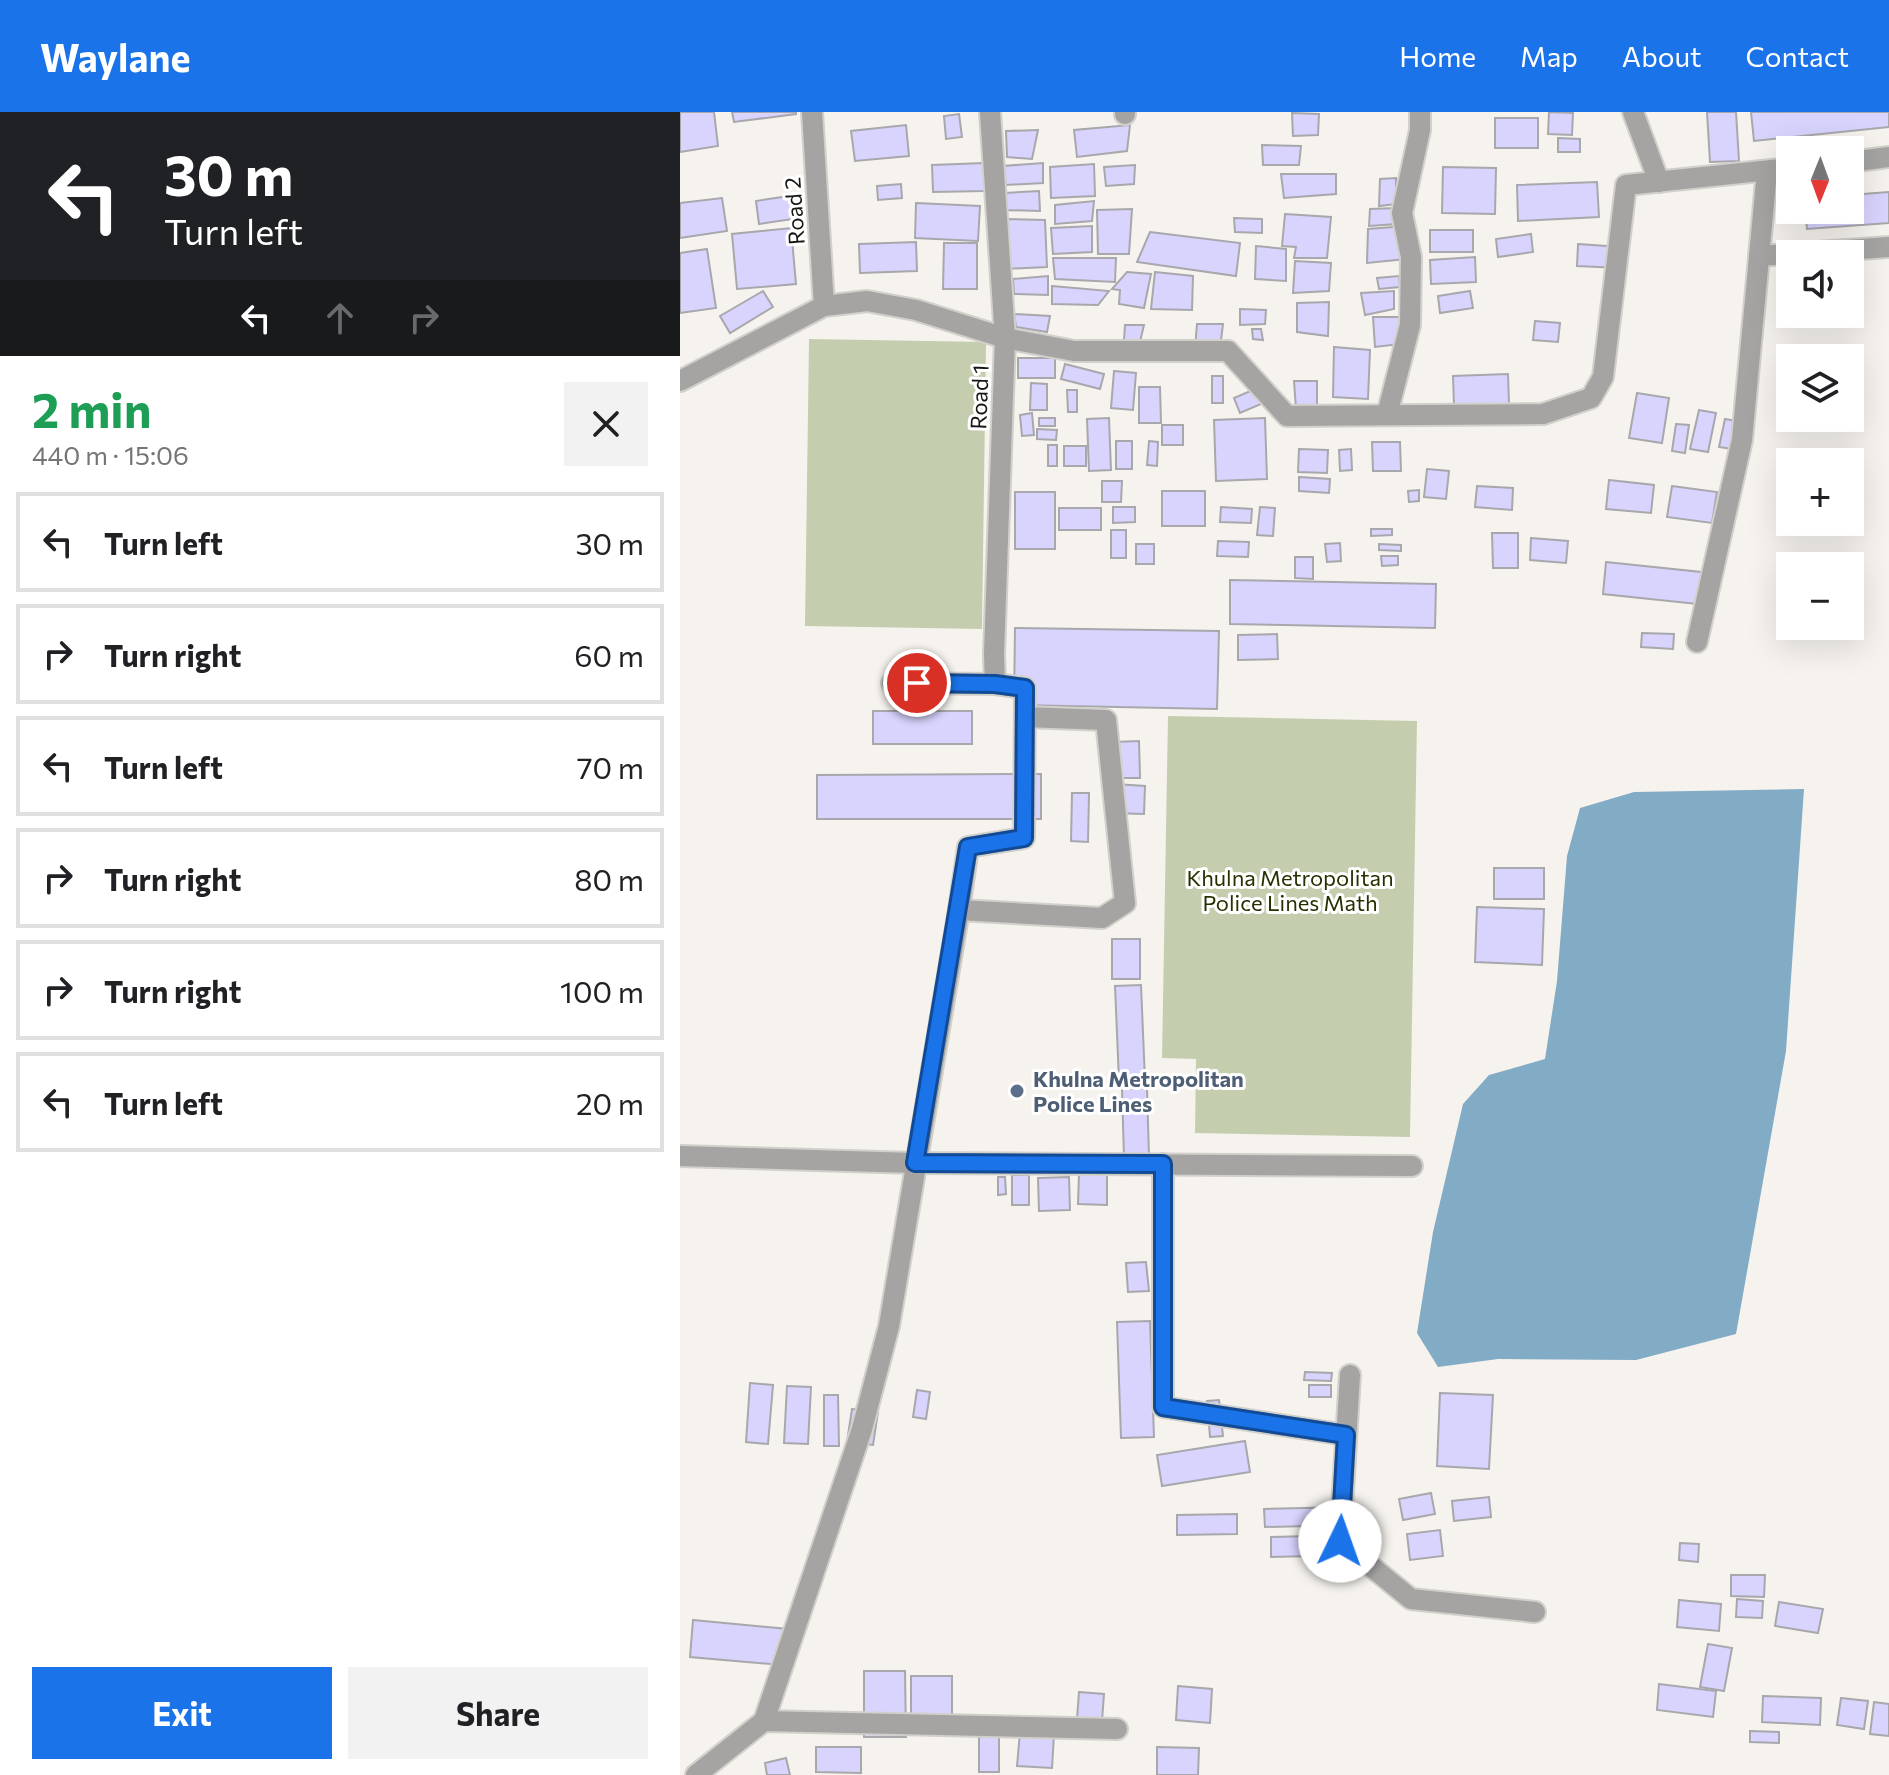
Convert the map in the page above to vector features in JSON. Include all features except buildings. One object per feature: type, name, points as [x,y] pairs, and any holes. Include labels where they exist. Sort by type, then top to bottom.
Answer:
[{"type":"street","name":"Road 2","points":[[812,112],[824,306]]},
{"type":"street","name":"Road 1","points":[[990,112],[1005,338],[995,684]]},
{"type":"street","points":[[1387,415],[1410,325],[1411,257],[1402,213],[1420,130],[1420,112]]},
{"type":"street","points":[[1633,112],[1659,182]]},
{"type":"street","points":[[1864,160],[1889,157]]},
{"type":"street","points":[[680,381],[824,306],[867,301],[916,310],[1005,338],[1074,351],[1228,351],[1287,416],[1543,414],[1591,398],[1603,377],[1626,185],[1776,170]]},
{"type":"street","points":[[1697,642],[1742,440],[1767,171]]},
{"type":"street","points":[[1759,256],[1889,247]]},
{"type":"street","points":[[696,1775],[764,1721],[862,1429],[889,1326],[968,847],[1024,838],[1025,688],[995,684],[892,683]]},
{"type":"street","points":[[959,910],[1102,918],[1125,903],[1106,720],[1025,717]]},
{"type":"street","points":[[680,1156],[915,1163],[1412,1166]]},
{"type":"street","points":[[1163,1164],[1163,1407],[1346,1435]]},
{"type":"street","points":[[1350,1375],[1340,1541],[1411,1599],[1535,1612]]},
{"type":"street","points":[[764,1721],[1117,1729]]},
{"type":"green space","points":[[809,339],[986,342],[982,629],[805,626]]},
{"type":"green space","name":"Khulna Metropolitan Police Lines Math","points":[[1168,716],[1417,721],[1410,1137],[1195,1133],[1196,1059],[1162,1058]]},
{"type":"water","points":[[1804,789],[1786,1051],[1736,1334],[1636,1360],[1498,1359],[1438,1367],[1417,1333],[1433,1232],[1463,1104],[1489,1075],[1545,1059],[1557,981],[1567,856],[1580,808],[1634,792]]},
{"type":"place","name":"Khulna Metropolitan Police Lines","points":[[1017,1091]]},
{"type":"route","points":[[917,683],[995,684],[1025,688],[1025,717],[1024,838],[968,847],[915,1163],[1163,1164],[1163,1407],[1346,1435],[1340,1541]]}]
